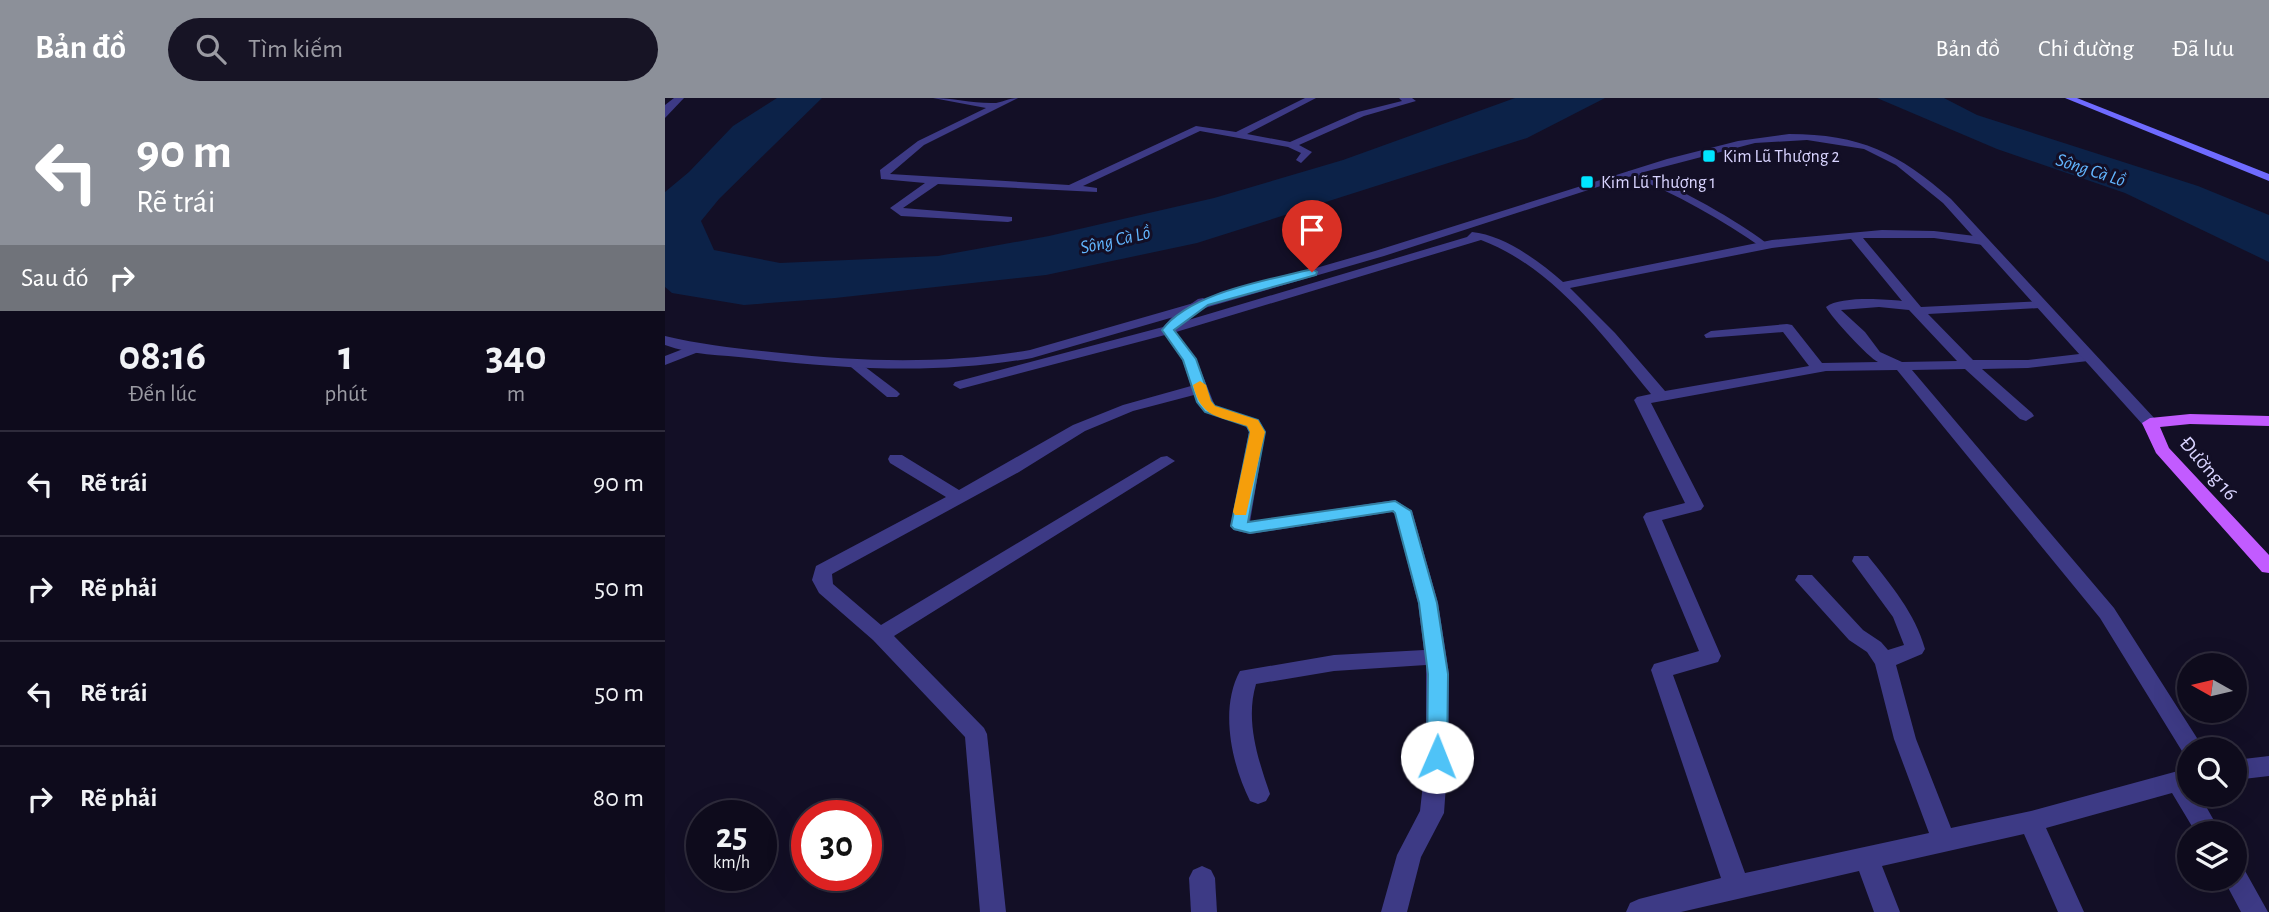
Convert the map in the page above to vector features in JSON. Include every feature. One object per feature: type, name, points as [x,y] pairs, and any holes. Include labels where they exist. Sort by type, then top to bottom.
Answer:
[{"type":"main road","points":[[2069,98],[2269,178]]},
{"type":"main road","name":"Đường 16","points":[[2269,421],[2190,419],[2150,423],[2162,450],[2269,567]]},
{"type":"street","points":[[665,115],[668,107],[680,98]]},
{"type":"street","points":[[937,98],[996,107]]},
{"type":"street","points":[[1014,98],[921,143],[884,172],[885,177],[1093,190]]},
{"type":"street","points":[[1237,135],[1312,98]]},
{"type":"street","points":[[1291,145],[1361,114],[1412,99]]},
{"type":"street","points":[[1069,188],[1196,129],[1291,145],[1307,152],[1301,160]]},
{"type":"street","points":[[665,340],[680,346],[856,365],[948,367],[988,364],[1031,354],[1425,239],[1725,146],[1806,137],[1832,139],[1898,159],[1947,201],[2150,423]]},
{"type":"street","points":[[935,181],[895,208],[901,213],[1008,219]]},
{"type":"street","points":[[1562,286],[1767,247],[1855,236],[1910,233],[1950,235],[1983,242]]},
{"type":"street","points":[[1425,239],[1483,236],[1533,262],[1562,286],[1663,398]]},
{"type":"street","points":[[960,386],[1168,330],[1483,236]]},
{"type":"street","points":[[1855,236],[1915,309],[1969,365],[2026,416]]},
{"type":"street","points":[[1168,330],[1177,320],[1203,302]]},
{"type":"street","points":[[2040,304],[1915,309],[1879,303],[1833,307],[1838,317],[1860,335],[1875,355],[1902,367],[2107,612],[2185,737]]},
{"type":"street","points":[[1711,335],[1787,328],[1818,368]]},
{"type":"street","points":[[1168,330],[1189,359],[1204,402],[1210,409],[1253,423],[1258,432],[1240,526],[1250,528],[1400,507],[1428,603],[1436,657],[1437,757],[1432,813],[1409,855],[1394,912]]},
{"type":"street","points":[[665,361],[696,348]]},
{"type":"street","points":[[1737,886],[1661,670],[1711,656],[1652,517],[1695,506],[1642,400],[1818,368],[2028,364],[2088,357]]},
{"type":"street","points":[[856,365],[892,394]]},
{"type":"street","points":[[993,912],[976,734],[880,635],[826,588],[822,580],[823,571],[1013,468],[1079,428],[1128,408],[1201,388]]},
{"type":"street","points":[[896,459],[959,497]]},
{"type":"street","points":[[880,635],[1167,461]]},
{"type":"street","points":[[1861,561],[1912,634],[1915,649],[1885,662]]},
{"type":"street","points":[[1805,580],[1856,635],[1874,647],[1885,662],[1905,739],[1944,841]]},
{"type":"street","points":[[1258,794],[1245,756],[1240,727],[1243,687],[1247,677],[1334,663],[1436,657]]},
{"type":"street","points":[[2247,769],[2269,766]]},
{"type":"street","points":[[1639,912],[1696,904],[1737,886],[2031,822],[2177,782]]},
{"type":"street","points":[[2031,822],[2071,912]]},
{"type":"street","points":[[1866,858],[1887,912]]},
{"type":"street","points":[[1202,878],[1203,912]]},
{"type":"street","points":[[2243,891],[2255,912]]},
{"type":"lane","points":[[1631,173],[1673,190],[1718,214],[1767,247]]},
{"type":"water","name":"Sông Cà Lồ","points":[[777,98],[822,98],[719,199],[701,221],[714,250],[780,263],[938,256],[1049,236],[1214,198],[1343,160],[1515,98],[1605,98],[1527,138],[1197,243],[1046,275],[744,305],[672,293],[665,287],[665,192],[689,172],[733,126]]},
{"type":"water","name":"Sông Cà Lồ","points":[[1877,98],[1944,98],[1977,115],[2198,186],[2269,215],[2269,262],[2125,193],[1997,149]]},
{"type":"slow traffic","points":[[1200,385],[1204,402],[1210,409],[1247,420],[1253,423],[1258,432],[1241,512]]},
{"type":"place","name":"Kim Lũ Thượng 2","points":[[1709,156]]},
{"type":"place","name":"Kim Lũ Thượng 1","points":[[1587,182]]},
{"type":"route","points":[[1312,272],[1203,302],[1177,320],[1168,330],[1189,359],[1204,402],[1210,409],[1247,420],[1253,423],[1258,432],[1238,523],[1240,526],[1250,528],[1395,506],[1403,511],[1428,603],[1438,674],[1437,757]]}]
